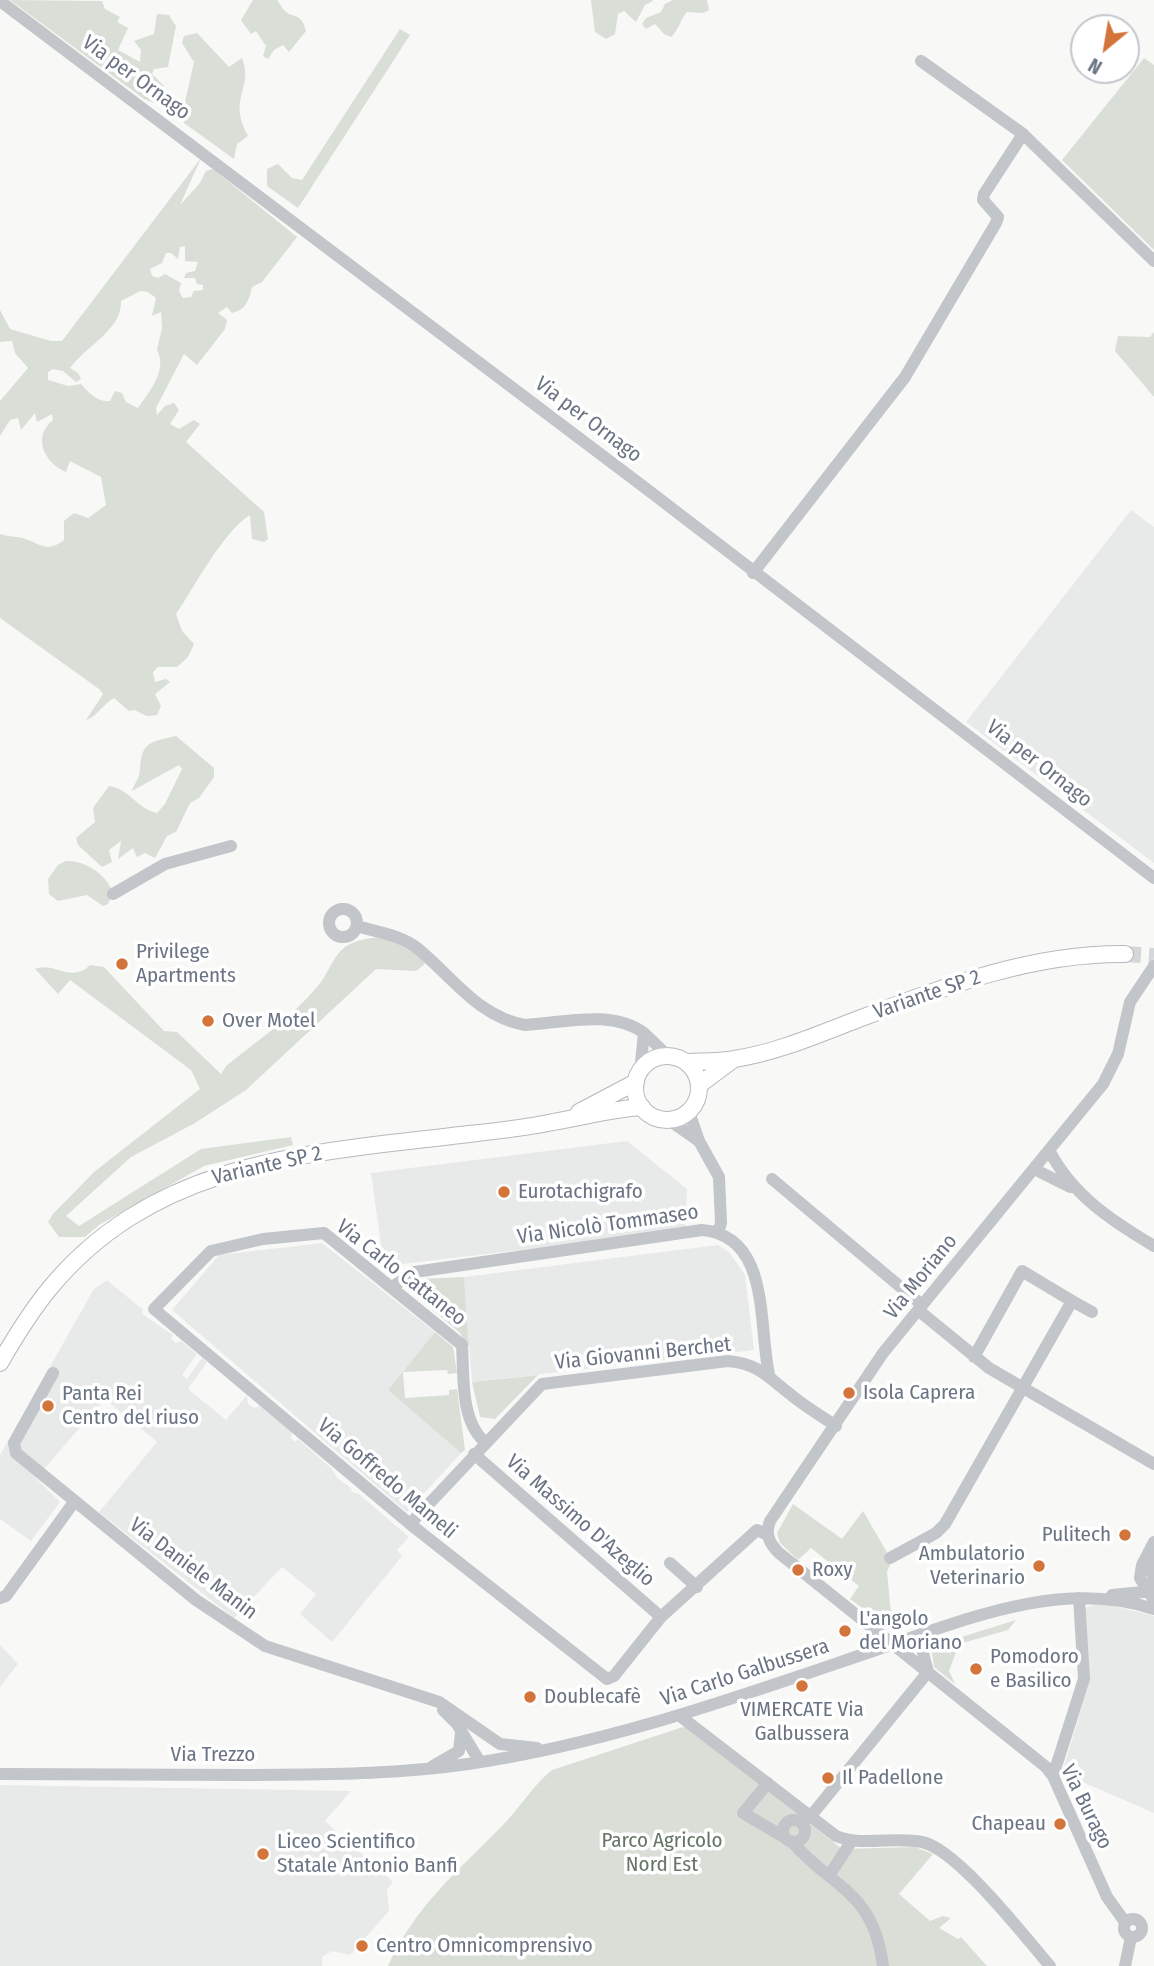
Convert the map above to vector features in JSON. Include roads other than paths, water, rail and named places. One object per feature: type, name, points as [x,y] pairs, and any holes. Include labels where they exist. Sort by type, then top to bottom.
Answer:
[{"type":"main road","name":"Variante SP 2","points":[[566,1119],[638,1077],[655,1059],[668,1056],[686,1062],[734,1059],[810,1038],[1001,970],[1058,957],[1125,954]]},
{"type":"main road","name":"Variante SP 2","points":[[699,1085],[734,1059]]},
{"type":"main road","points":[[638,1077],[637,1100],[642,1107],[654,1117],[669,1120],[689,1112],[697,1100],[699,1085],[692,1068],[686,1062]]},
{"type":"main road","name":"Variante SP 2","points":[[0,1363],[48,1289],[74,1262],[125,1220],[172,1193],[250,1165],[642,1107]]},
{"type":"street","name":"Via per Ornago","points":[[0,1],[1153,876]]},
{"type":"street","points":[[921,61],[1023,134],[1154,261]]},
{"type":"street","points":[[753,573],[917,358],[996,223],[998,217],[983,200],[984,194],[1023,134]]},
{"type":"street","points":[[113,894],[165,864],[231,846]]},
{"type":"street","points":[[357,926],[399,937],[415,946],[485,1011],[525,1025],[614,1020],[634,1026],[668,1056]]},
{"type":"street","name":"Via Moriano","points":[[768,1535],[770,1521],[883,1353],[1109,1074],[1118,1054],[1130,1002],[1154,967]]},
{"type":"street","points":[[638,1077],[644,1033]]},
{"type":"street","points":[[689,1112],[699,1141],[719,1177],[721,1223],[717,1232]]},
{"type":"street","points":[[669,1120],[699,1141]]},
{"type":"street","points":[[1049,1150],[1076,1190]]},
{"type":"street","points":[[1034,1169],[1076,1190],[1121,1227],[1154,1246]]},
{"type":"street","points":[[772,1178],[974,1357],[1154,1464]]},
{"type":"street","name":"Via Nicolò Tommaseo","points":[[392,1287],[415,1272],[702,1230],[717,1232],[741,1249],[754,1270],[769,1374]]},
{"type":"street","name":"Via Carlo Cattaneo","points":[[154,1309],[211,1251],[262,1239],[324,1233],[462,1345],[469,1416],[474,1433],[485,1442]]},
{"type":"street","points":[[974,1357],[1022,1271],[1092,1312]]},
{"type":"street","points":[[890,1558],[936,1533],[945,1524],[1072,1301]]},
{"type":"street","name":"Via Goffredo Mameli","points":[[154,1309],[410,1524],[607,1679],[612,1677],[662,1617]]},
{"type":"street","name":"Via Giovanni Berchet","points":[[410,1524],[542,1384],[729,1361],[743,1362],[769,1374]]},
{"type":"street","name":"Via Daniele Manin","points":[[53,1373],[14,1443],[16,1453],[39,1469],[43,1478],[196,1600],[265,1646],[444,1704],[466,1726],[500,1744],[548,1749]]},
{"type":"street","points":[[769,1374],[837,1424]]},
{"type":"street","name":"Via Massimo D'Azeglio","points":[[474,1454],[662,1617]]},
{"type":"street","points":[[0,1598],[6,1596],[74,1502]]},
{"type":"street","points":[[662,1617],[757,1530],[768,1535]]},
{"type":"street","name":"Via Burago","points":[[768,1535],[779,1553],[1028,1751],[1053,1776],[1107,1897],[1125,1922],[1124,1931],[1131,1937]]},
{"type":"street","points":[[1120,1594],[1145,1560],[1154,1542]]},
{"type":"street","points":[[1094,1596],[1152,1591],[1145,1560]]},
{"type":"street","points":[[670,1563],[696,1587]]},
{"type":"street","name":"Via Carlo Galbussera","points":[[427,1769],[548,1749],[680,1716],[894,1644],[1026,1604],[1094,1596],[1154,1609]]},
{"type":"street","points":[[1053,1776],[1084,1678],[1079,1598]]},
{"type":"street","points":[[788,1840],[804,1836],[806,1820],[928,1672],[923,1653],[925,1634]]},
{"type":"street","points":[[680,1716],[768,1783],[806,1820],[836,1836],[851,1842],[924,1842],[934,1847],[960,1866],[1050,1966]]},
{"type":"street","points":[[427,1769],[459,1751],[466,1726]]},
{"type":"street","name":"Via Daniele Manin","points":[[466,1726],[481,1762]]},
{"type":"street","name":"Via Trezzo","points":[[0,1773],[332,1775],[427,1769]]},
{"type":"street","points":[[768,1783],[743,1813],[788,1840],[850,1891],[863,1908],[883,1966]]},
{"type":"street","points":[[830,1874],[851,1842]]},
{"type":"street","points":[[1125,1922],[1136,1919],[1148,1929],[1139,1936],[1131,1937],[1125,1966]]},
{"type":"tunnel","points":[[1125,954],[1154,956]]},
{"type":"place","name":"Privilege Apartments","points":[[122,964]]},
{"type":"place","name":"Over Motel","points":[[208,1021]]},
{"type":"place","name":"Eurotachigrafo","points":[[504,1192]]},
{"type":"place","name":"Isola Caprera","points":[[849,1393]]},
{"type":"place","name":"Panta Rei Centro del riuso","points":[[48,1406]]},
{"type":"place","name":"Pulitech","points":[[1125,1535]]},
{"type":"place","name":"Ambulatorio Veterinario","points":[[1039,1566]]},
{"type":"place","name":"Roxy","points":[[798,1570]]},
{"type":"place","name":"L'angolo del Moriano","points":[[845,1631]]},
{"type":"place","name":"Pomodoro e Basilico","points":[[976,1669]]},
{"type":"place","name":"VIMERCATE Via Galbussera","points":[[802,1686]]},
{"type":"place","name":"Doublecafè","points":[[530,1697]]},
{"type":"place","name":"Il Padellone","points":[[828,1778]]},
{"type":"place","name":"Chapeau","points":[[1060,1824]]},
{"type":"place","name":"Liceo Scientifico Statale Antonio Banfi","points":[[263,1854]]},
{"type":"place","name":"Centro Omnicomprensivo","points":[[362,1946]]},
{"type":"park label","name":"Parco Agricolo Nord Est","points":[[662,1853]]}]
